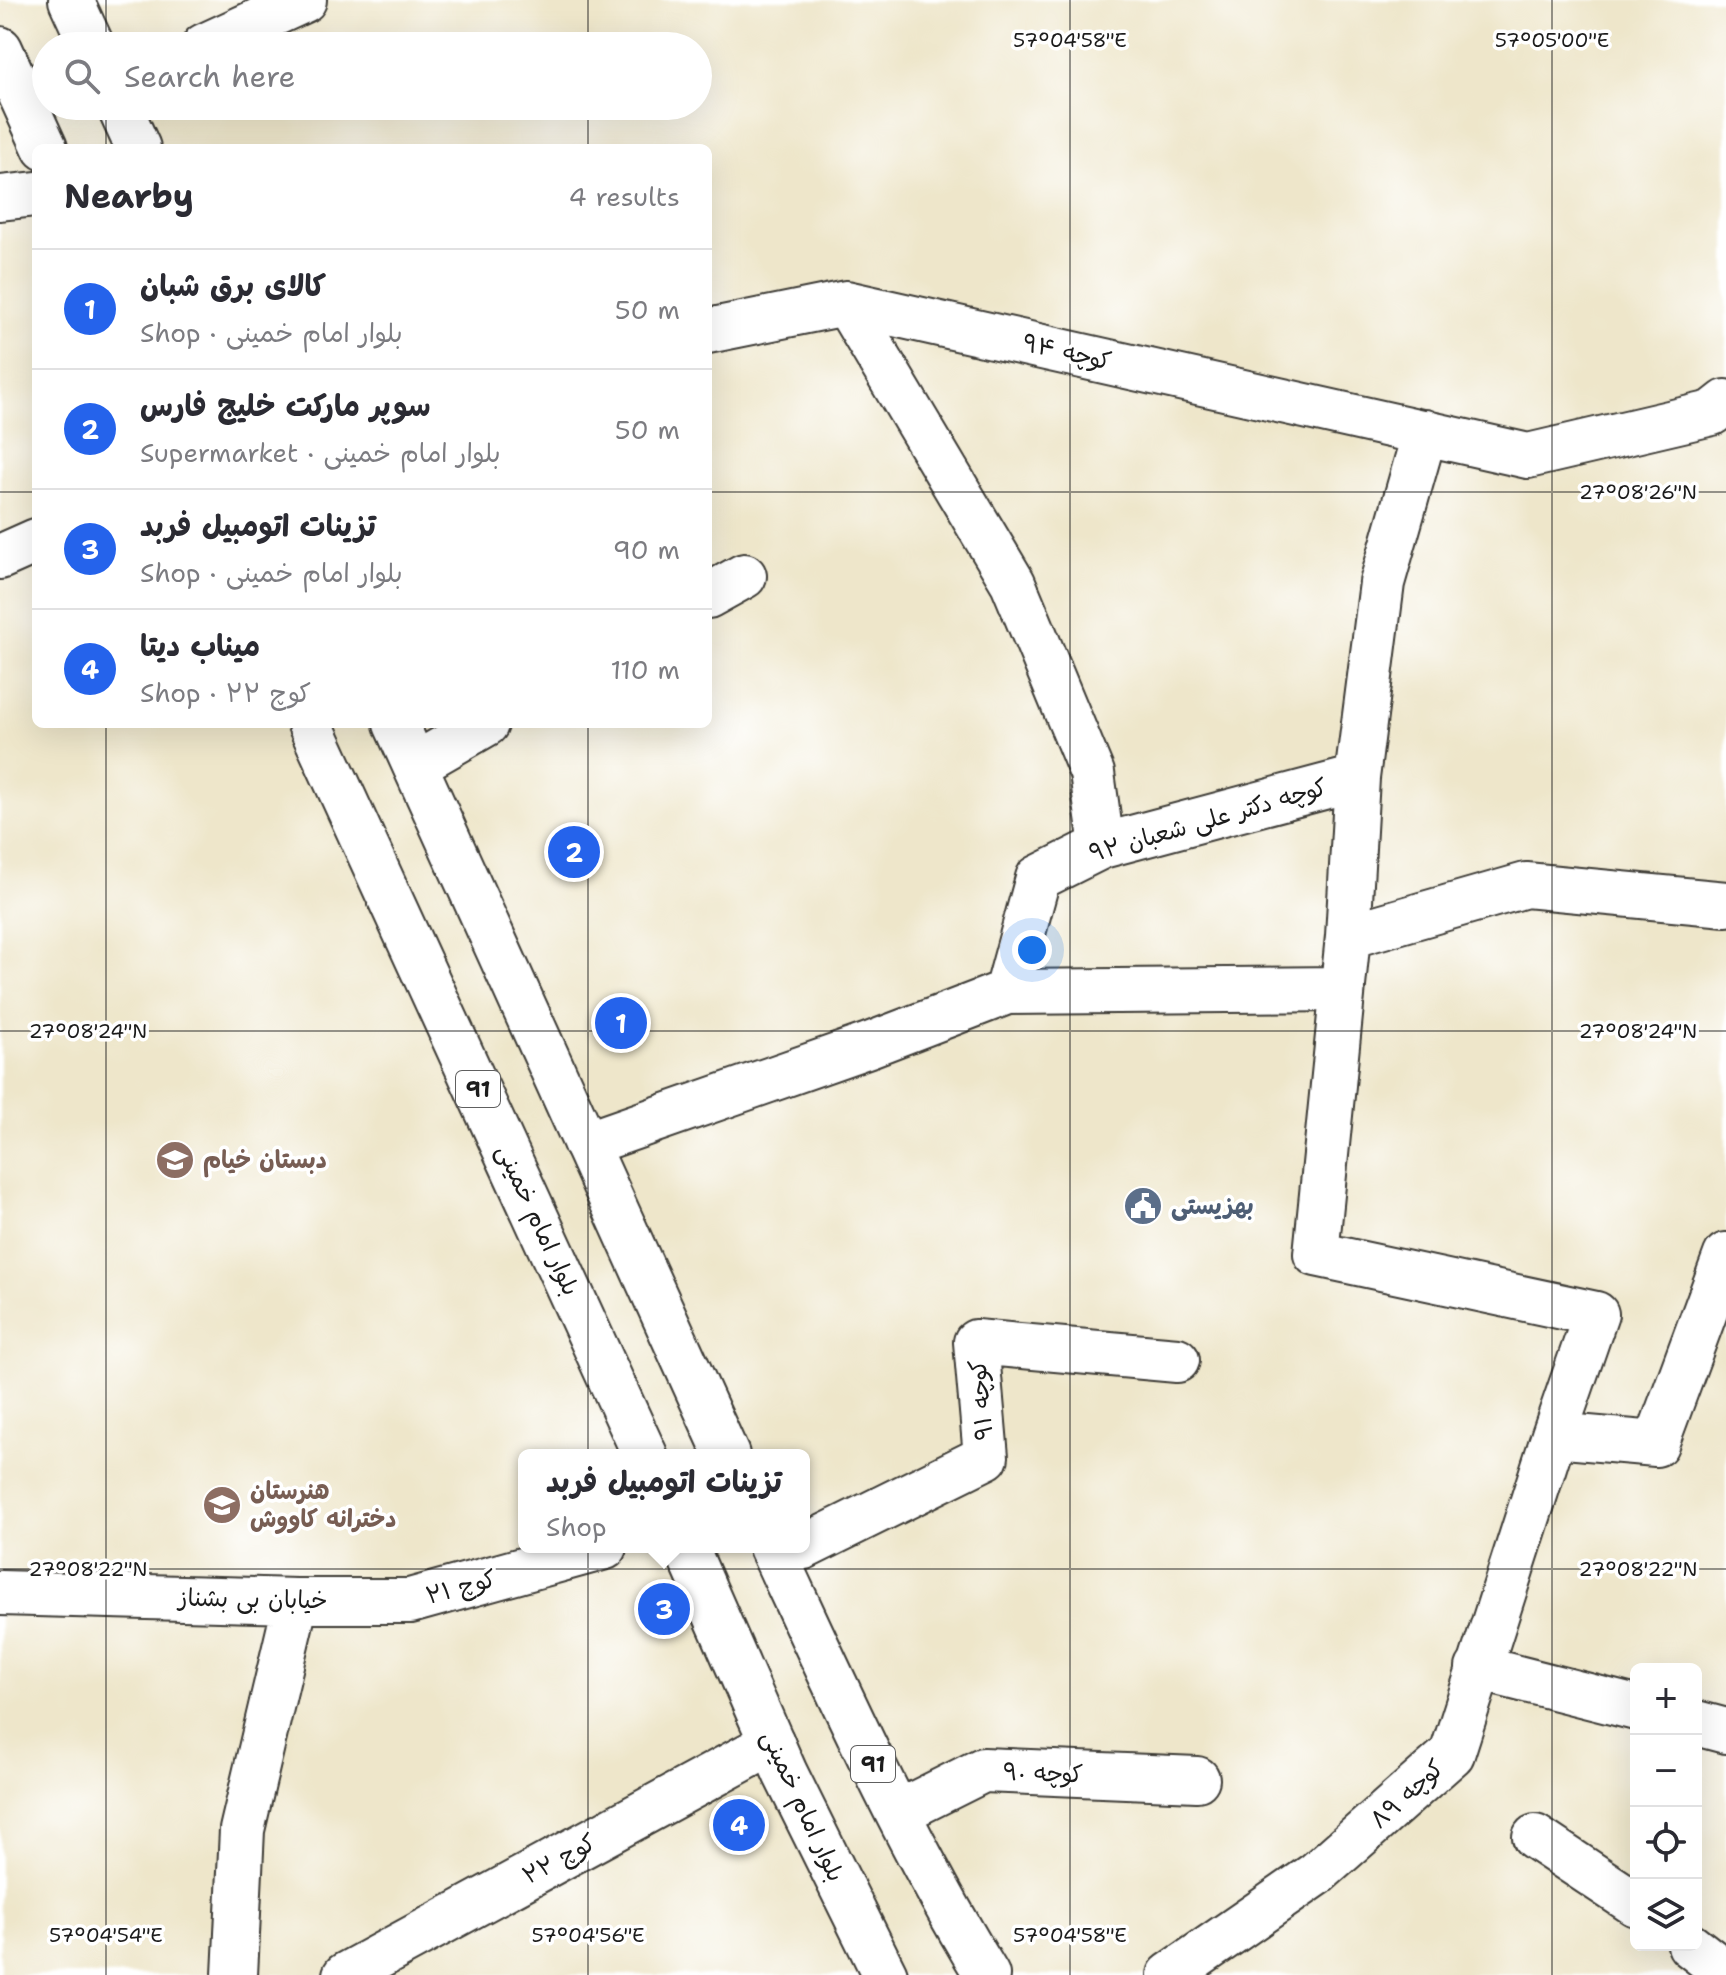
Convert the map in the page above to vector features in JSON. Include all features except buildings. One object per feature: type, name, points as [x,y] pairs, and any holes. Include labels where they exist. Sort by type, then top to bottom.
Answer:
[{"type":"street","points":[[71,0],[86,32]]},
{"type":"street","points":[[234,32],[304,0]]},
{"type":"street","points":[[0,49],[32,119]]},
{"type":"street","points":[[32,120],[43,144]]},
{"type":"street","points":[[125,120],[136,144]]},
{"type":"street","points":[[0,198],[32,194]]},
{"type":"street","points":[[846,303],[1013,583],[1092,773],[1102,846]]},
{"type":"street","name":"کوچه ۹۴","points":[[712,330],[846,303],[1528,456],[1712,413],[1726,402]]},
{"type":"street","points":[[1357,778],[1382,583],[1425,432]]},
{"type":"street","points":[[0,557],[32,543]]},
{"type":"street","name":"بلوار امام خمینی","points":[[312,728],[642,1449]]},
{"type":"street","points":[[398,728],[724,1449]]},
{"type":"street","points":[[415,765],[479,728]]},
{"type":"street","name":"کوچه دکتر علی شعبان ۹۲","points":[[1007,992],[1038,878],[1102,846],[1357,778],[1342,989]]},
{"type":"street","points":[[1348,936],[1526,885],[1726,904]]},
{"type":"street","points":[[586,1144],[869,1045],[1007,992],[1342,989]]},
{"type":"street","name":"کوچه ۸۹","points":[[1170,1975],[1316,1874],[1452,1754],[1596,1314],[1316,1254],[1342,989]]},
{"type":"street","points":[[1554,1435],[1656,1444],[1726,1255]]},
{"type":"street","name":"کوچه ۹۱","points":[[810,1540],[986,1457],[976,1342],[1177,1360]]},
{"type":"street","name":"کوچ ۲۱","points":[[410,1601],[583,1553]]},
{"type":"street","name":"بلوار امام خمینی","points":[[689,1553],[772,1743],[885,1975]]},
{"type":"street","name":"91","points":[[790,1553],[865,1748],[987,1975]]},
{"type":"street","name":"خیابان بی بشناز","points":[[0,1593],[410,1601]]},
{"type":"street","points":[[235,1975],[242,1830],[296,1601]]},
{"type":"street","points":[[1478,1668],[1630,1706]]},
{"type":"street","points":[[1702,1725],[1726,1731]]},
{"type":"street","name":"کوچ ۲۲","points":[[345,1975],[772,1743]]},
{"type":"street","name":"کوچه ۹۰","points":[[899,1812],[983,1770],[1197,1779]]},
{"type":"street","points":[[1535,1837],[1630,1900]]},
{"type":"street","points":[[1698,1951],[1726,1973]]},
{"type":"place","name":"سوپر مارکت خلیج فارس","points":[[574,852]]},
{"type":"place","name":"کالای برق شبان","points":[[621,1023]]},
{"type":"place","name":"دبستان خیام","points":[[175,1160]]},
{"type":"place","name":"بهزیستی","points":[[1143,1206]]},
{"type":"place","name":"هنرستان دخترانه کاووش","points":[[222,1505]]},
{"type":"place","name":"تزینات اتومبیل فربد","points":[[664,1609]]},
{"type":"place","name":"میناب دیتا","points":[[739,1825]]}]
